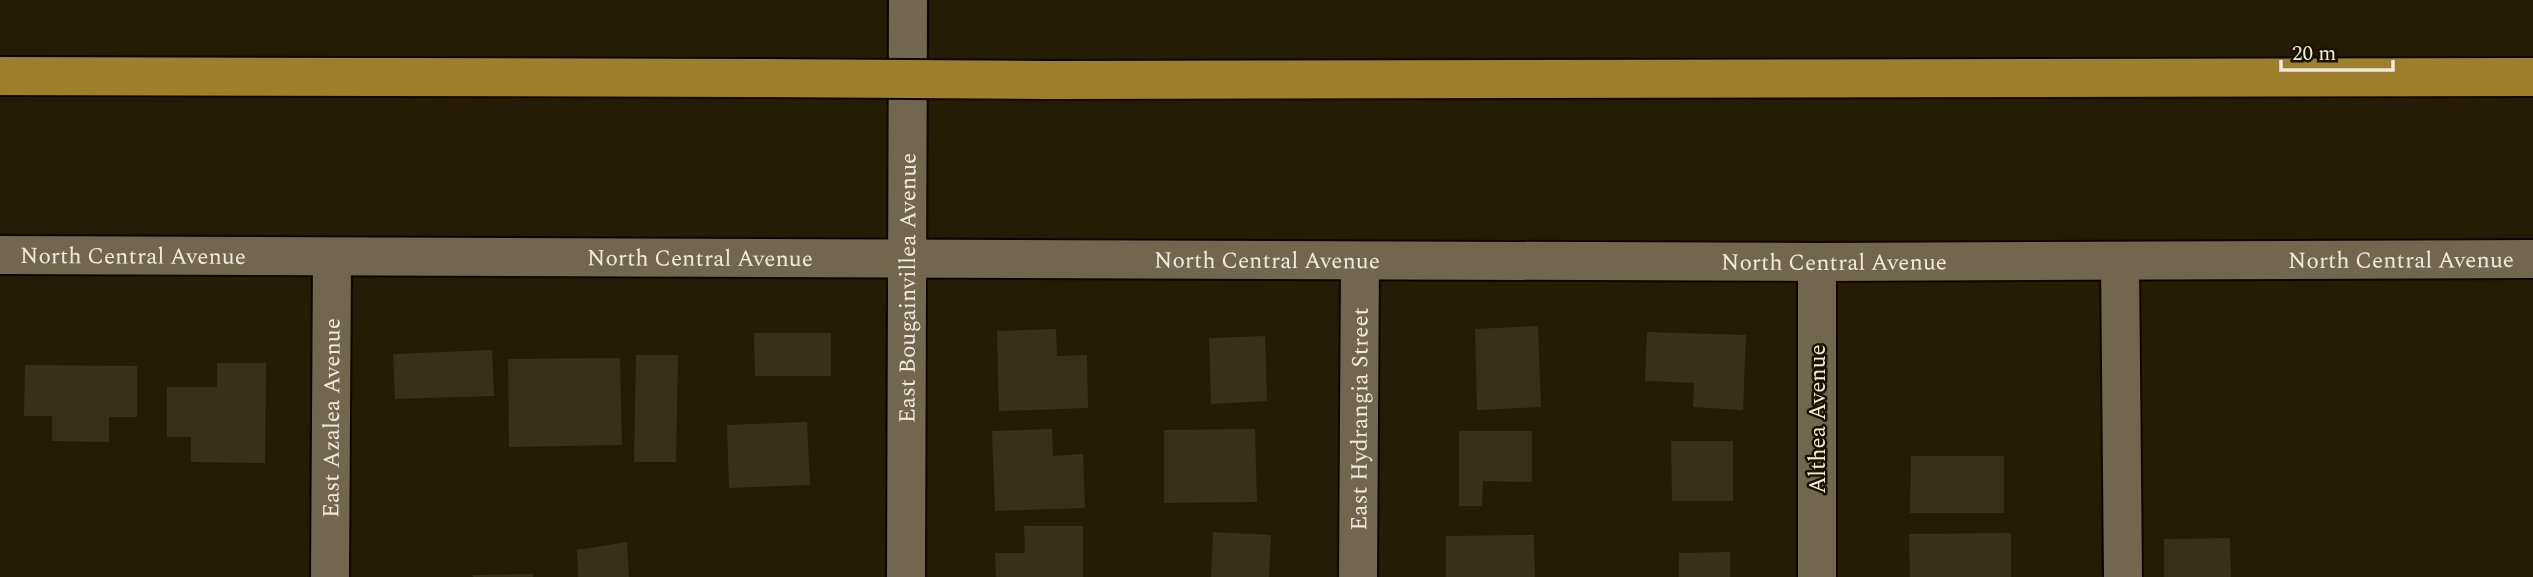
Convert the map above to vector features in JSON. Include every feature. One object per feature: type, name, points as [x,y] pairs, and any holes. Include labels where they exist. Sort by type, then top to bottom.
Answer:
[{"type":"highway","points":[[0,76],[1049,80],[2533,77]]},
{"type":"street","name":"East Bougainvillea Avenue","points":[[906,577],[908,0]]},
{"type":"street","name":"North Central Avenue","points":[[0,255],[1817,262],[2533,259]]},
{"type":"street","name":"East Azalea Avenue","points":[[330,577],[331,257]]},
{"type":"street","name":"East Hydrangia Street","points":[[1358,577],[1360,261]]},
{"type":"street","points":[[2120,261],[2123,577]]},
{"type":"street","name":"Althea Avenue","points":[[1817,262],[1817,577]]},
{"type":"building","points":[[1538,326],[1541,407],[1477,410],[1475,329]]},
{"type":"building","points":[[1056,329],[1057,356],[1087,355],[1088,408],[999,411],[997,331]]},
{"type":"building","points":[[1647,332],[1746,335],[1743,410],[1693,407],[1694,383],[1645,381]]},
{"type":"building","points":[[754,333],[831,333],[831,376],[755,376]]},
{"type":"building","points":[[1265,336],[1267,401],[1211,404],[1209,338]]},
{"type":"building","points":[[492,350],[494,396],[395,399],[393,354]]},
{"type":"building","points":[[636,355],[678,355],[676,462],[634,462]]},
{"type":"building","points":[[620,358],[622,445],[509,447],[508,359]]},
{"type":"building","points":[[217,363],[266,363],[265,463],[191,462],[191,437],[167,437],[167,387],[217,387]]},
{"type":"building","points":[[25,365],[137,366],[137,417],[109,417],[109,442],[52,441],[52,416],[24,416]]},
{"type":"building","points":[[807,422],[810,485],[729,488],[727,425]]},
{"type":"building","points":[[1052,429],[1053,456],[1083,454],[1085,508],[995,511],[992,431]]},
{"type":"building","points":[[1255,429],[1257,502],[1164,503],[1164,430]]},
{"type":"building","points":[[1459,431],[1532,431],[1532,482],[1483,481],[1482,506],[1459,506]]},
{"type":"building","points":[[1671,441],[1733,441],[1733,501],[1672,501]]},
{"type":"building","points":[[1911,456],[2004,456],[2004,513],[1910,513]]},
{"type":"building","points":[[1024,526],[1083,526],[1083,577],[996,577],[995,553],[1025,553]]},
{"type":"building","points":[[1213,532],[1271,535],[1269,577],[1211,577]]},
{"type":"building","points":[[2011,533],[2011,577],[1910,577],[1909,534]]},
{"type":"building","points":[[1534,535],[1535,577],[1446,577],[1446,536]]},
{"type":"building","points":[[2230,538],[2231,577],[2164,577],[2164,539]]},
{"type":"building","points":[[627,542],[629,577],[578,577],[577,550]]},
{"type":"building","points":[[1730,552],[1730,577],[1679,577],[1679,553]]},
{"type":"building","points":[[533,574],[533,577],[473,577],[473,575]]}]
